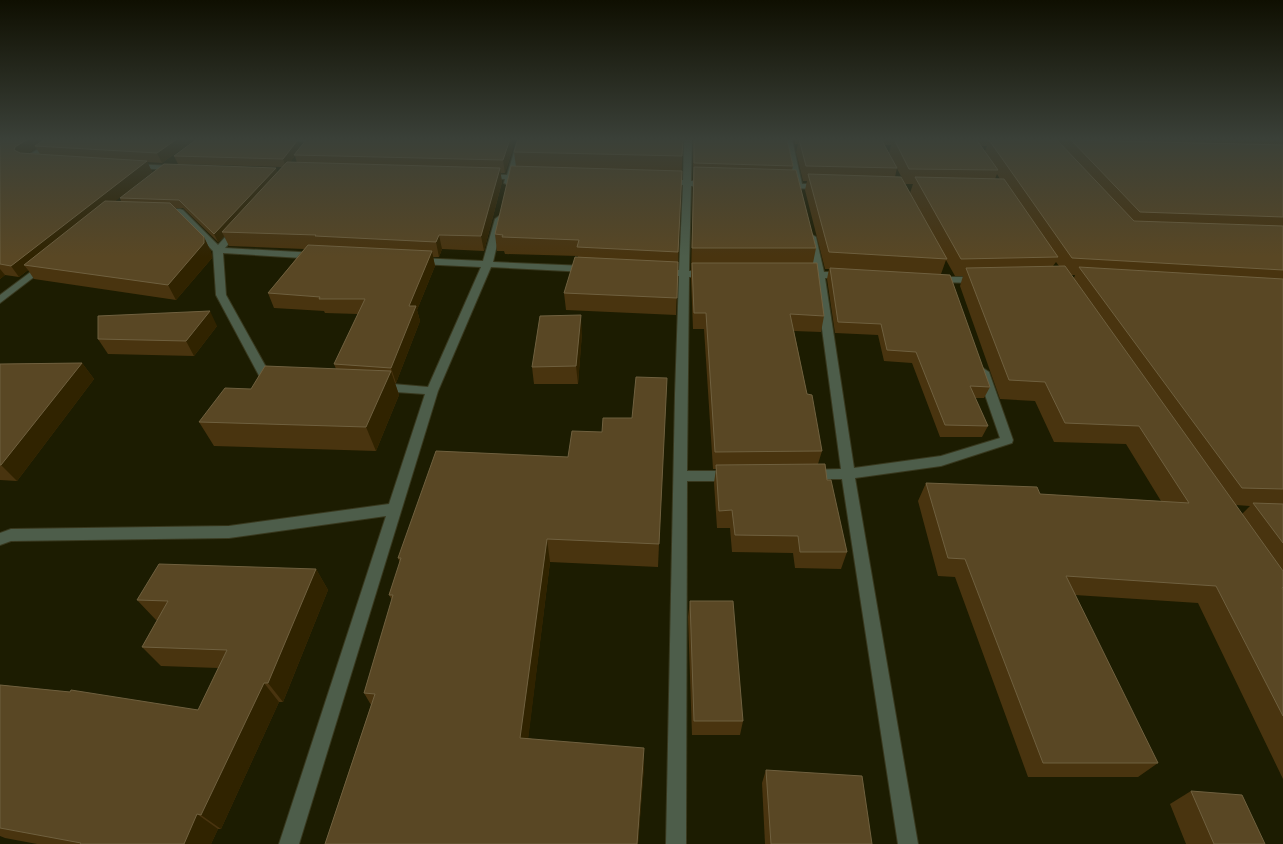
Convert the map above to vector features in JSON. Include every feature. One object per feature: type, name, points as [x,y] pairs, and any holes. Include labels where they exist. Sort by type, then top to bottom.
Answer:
[{"type":"street","points":[[290,844],[393,509],[432,391],[488,265],[509,178]]},
{"type":"street","points":[[676,844],[687,178]]},
{"type":"street","points":[[797,178],[802,204]]},
{"type":"street","points":[[657,182],[714,184]]},
{"type":"street","points":[[770,185],[836,187]]},
{"type":"street","points":[[154,211],[180,212],[218,250],[221,295],[267,380],[286,381]]},
{"type":"street","points":[[807,221],[820,274],[848,474],[908,844]]},
{"type":"street","points":[[218,250],[244,222]]},
{"type":"street","points":[[218,250],[328,256]]},
{"type":"street","points":[[408,260],[596,270]]},
{"type":"street","points":[[1,299],[48,261]]},
{"type":"street","points":[[942,264],[953,286]]},
{"type":"street","points":[[646,272],[724,274]]},
{"type":"street","points":[[792,274],[858,276]]},
{"type":"street","points":[[923,280],[953,286],[991,280]]},
{"type":"street","points":[[799,474],[848,474],[941,461],[1007,440],[978,356]]},
{"type":"street","points":[[374,387],[432,391]]},
{"type":"street","points":[[681,476],[740,476]]},
{"type":"street","points":[[0,539],[11,535],[229,532],[393,509]]},
{"type":"building","points":[[0,178],[124,178],[11,266],[0,264]]},
{"type":"building","points":[[145,178],[266,178],[214,234],[179,200],[120,198]]},
{"type":"building","points":[[272,178],[497,178],[481,236],[439,235],[436,242],[222,232]]},
{"type":"building","points":[[508,178],[682,178],[678,252],[577,247],[579,240],[502,237],[503,235],[495,234]]},
{"type":"building","points":[[694,178],[798,178],[816,248],[692,248]]},
{"type":"building","points":[[809,178],[902,178],[947,259],[829,252]]},
{"type":"building","points":[[916,178],[1004,179],[1058,257],[961,259]]},
{"type":"building","points":[[1016,178],[1093,178],[1134,221],[1283,226],[1283,270],[1072,258]]},
{"type":"building","points":[[1108,178],[1283,178],[1283,217],[1140,212]]},
{"type":"building","points":[[105,201],[170,203],[204,237],[204,243],[168,285],[24,265]]},
{"type":"building","points":[[308,245],[432,251],[409,306],[416,306],[391,368],[334,364],[365,299],[319,299],[320,297],[268,293]]},
{"type":"building","points":[[575,257],[678,262],[677,298],[564,293]]},
{"type":"building","points":[[692,263],[817,263],[824,316],[790,314],[807,394],[812,395],[822,451],[715,452],[706,313],[694,313]]},
{"type":"building","points":[[1065,266],[1283,571],[1283,716],[1216,586],[1066,576],[1158,763],[1043,763],[965,559],[948,558],[926,483],[1037,487],[1040,494],[1189,503],[1139,426],[1065,423],[1045,382],[1009,380],[966,268]]},
{"type":"building","points":[[1079,267],[1283,279],[1283,489],[1242,488]]},
{"type":"building","points":[[830,268],[950,275],[990,387],[970,386],[988,426],[945,425],[916,352],[887,350],[881,324],[838,322]]},
{"type":"building","points":[[210,311],[186,341],[98,339],[98,316]]},
{"type":"building","points":[[581,315],[576,366],[532,367],[540,316]]},
{"type":"building","points":[[82,363],[1,465],[0,465],[0,364]]},
{"type":"building","points":[[265,366],[391,371],[366,427],[199,422],[225,388],[251,389]]},
{"type":"building","points":[[636,377],[667,378],[659,544],[547,539],[520,738],[644,748],[637,844],[325,844],[375,694],[364,693],[393,595],[389,595],[401,558],[398,558],[436,451],[568,457],[572,431],[602,432],[603,418],[632,418]]},
{"type":"building","points":[[825,464],[827,480],[831,480],[847,552],[800,552],[798,536],[735,535],[732,510],[719,511],[716,465]]},
{"type":"building","points":[[1253,503],[1283,504],[1283,543]]},
{"type":"building","points":[[159,564],[316,569],[268,683],[264,683],[201,815],[197,814],[184,844],[80,844],[0,828],[0,685],[70,692],[71,690],[198,710],[227,650],[142,647],[168,601],[137,600]]},
{"type":"building","points":[[690,601],[733,601],[743,721],[694,721]]},
{"type":"building","points":[[766,770],[862,776],[872,844],[771,844]]},
{"type":"building","points":[[1191,791],[1242,795],[1265,844],[1214,844]]}]
